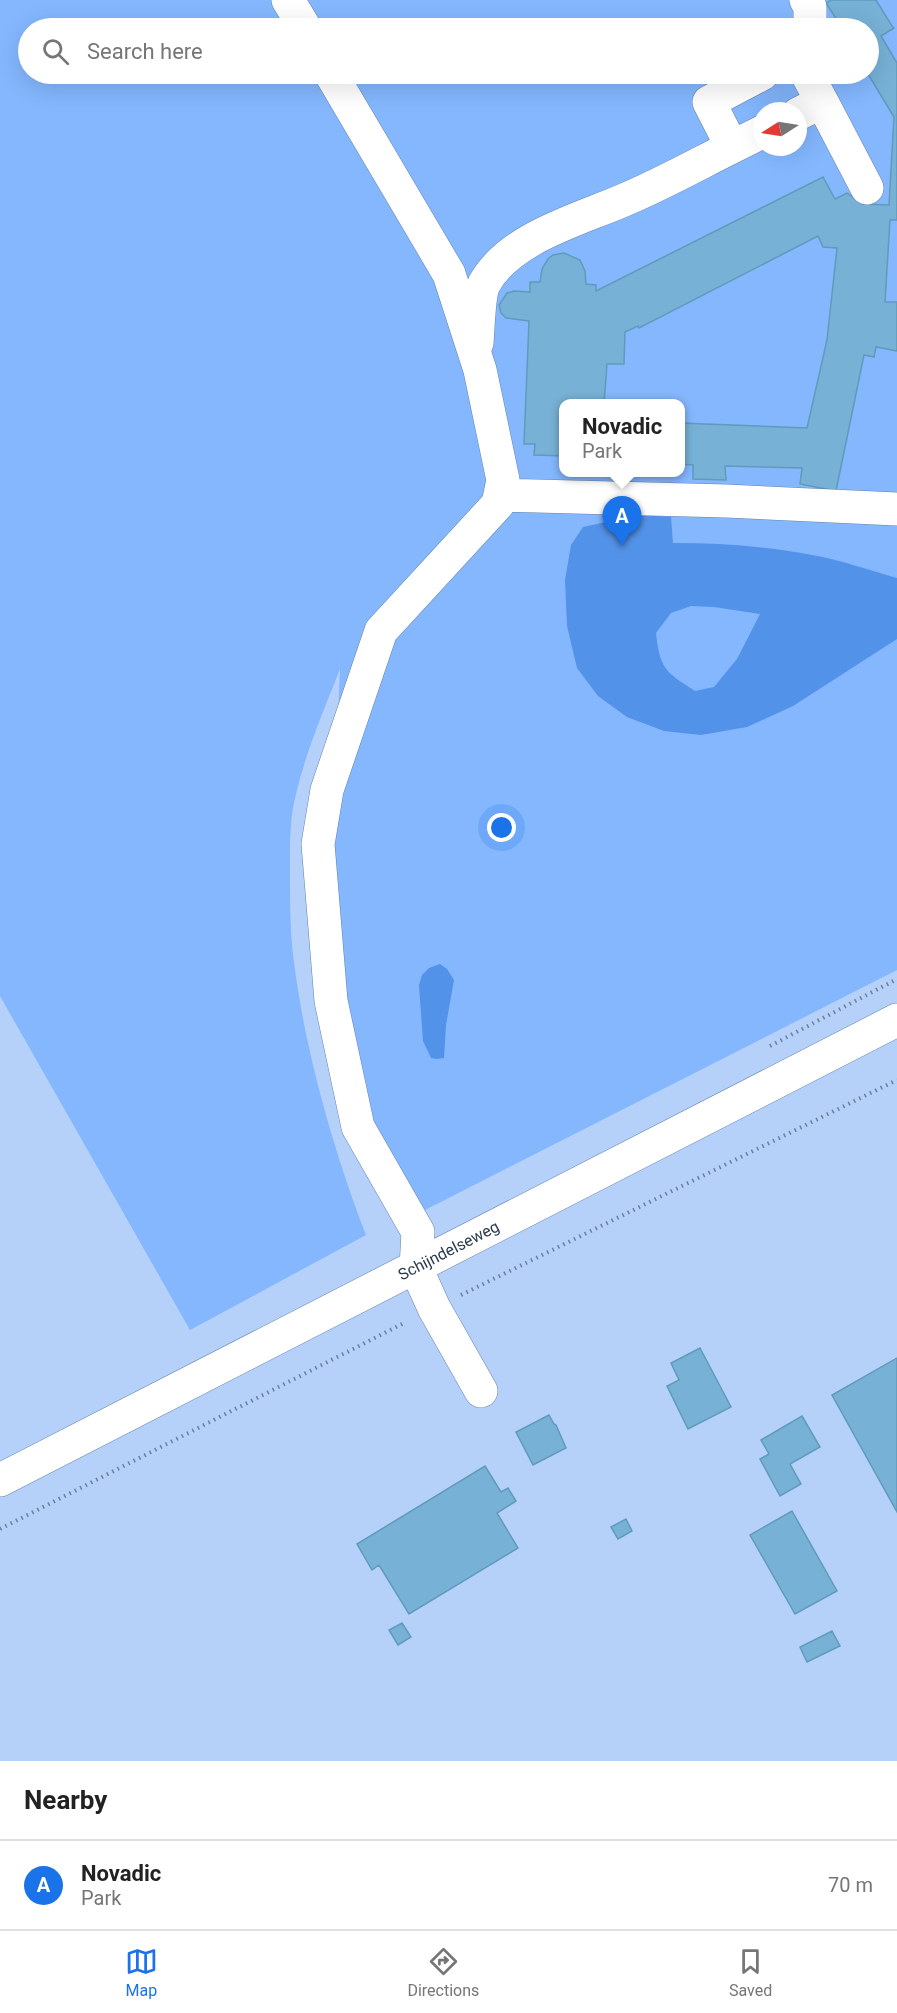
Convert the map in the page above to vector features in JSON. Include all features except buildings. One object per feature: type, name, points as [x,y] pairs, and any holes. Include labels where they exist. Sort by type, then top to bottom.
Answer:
[{"type":"street","points":[[288,0],[299,18]]},
{"type":"street","points":[[807,0],[810,7],[810,18]]},
{"type":"street","points":[[338,84],[449,274],[475,356],[503,480],[498,504],[381,631],[327,790],[318,844],[331,1001],[358,1127],[417,1232],[416,1268],[434,1308],[481,1391]]},
{"type":"street","points":[[732,147],[709,102],[743,84]]},
{"type":"street","points":[[808,84],[810,108],[867,188]]},
{"type":"street","points":[[475,356],[483,286],[498,263],[525,244],[571,221],[625,200],[753,136]]},
{"type":"street","points":[[500,495],[726,501],[897,509]]},
{"type":"street","name":"Schijndelseweg","points":[[0,1480],[897,1020]]},
{"type":"shaded area","points":[[0,0],[897,0],[897,970],[425,1210],[405,1218],[381,1149],[351,1049],[327,875],[340,669],[310,746],[294,804],[290,845],[291,929],[299,996],[313,1066],[332,1136],[366,1235],[190,1330],[0,996]]},
{"type":"shaded area","points":[[639,515],[671,517],[673,543],[777,549],[833,560],[897,578],[897,639],[793,706],[747,727],[701,735],[664,731],[627,717],[598,696],[577,668],[567,626],[565,580],[571,545],[583,527]],"holes":[[[691,606],[760,614],[737,659],[714,687],[695,691],[666,669],[662,663],[656,633],[671,613]]]},
{"type":"shaded area","points":[[440,964],[447,969],[454,980],[446,1025],[444,1058],[437,1059],[431,1058],[423,1041],[419,985],[422,975],[429,968]]},
{"type":"place","name":"Novadic","points":[[622,546]]}]
